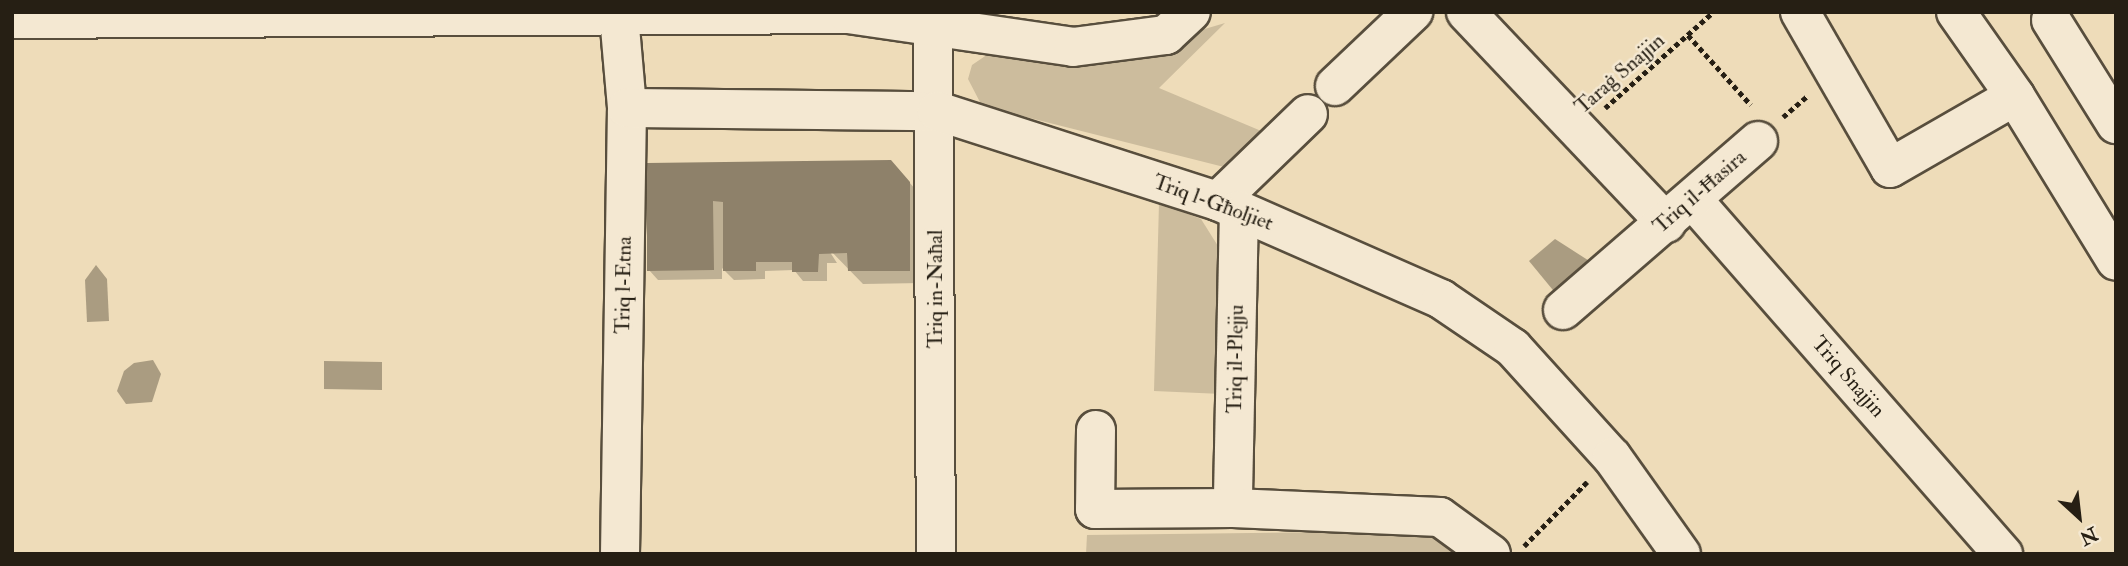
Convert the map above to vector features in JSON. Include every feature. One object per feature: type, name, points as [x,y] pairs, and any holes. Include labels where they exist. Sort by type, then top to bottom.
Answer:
[{"type":"street","points":[[12,19],[124,14],[848,14],[1073,47],[1166,35],[1191,12]]},
{"type":"street","points":[[1335,86],[1413,12]]},
{"type":"street","name":"Triq Snajjin","points":[[1466,12],[1578,131],[1679,211],[2003,554]]},
{"type":"street","points":[[1800,12],[1890,169],[2015,96]]},
{"type":"street","points":[[1956,12],[2015,96],[2116,261]]},
{"type":"street","name":"Triq l-Etna","points":[[619,16],[627,108],[620,554]]},
{"type":"street","points":[[2051,20],[2116,124]]},
{"type":"street","name":"Triq in-Naħal","points":[[933,25],[937,111],[936,554]]},
{"type":"street","name":"Triq l-Għoljiet","points":[[627,108],[937,111],[1228,205],[1441,299],[1513,348],[1612,457],[1681,554]]},
{"type":"street","points":[[1228,205],[1308,114]]},
{"type":"street","name":"Triq il-Ħasira","points":[[1563,310],[1679,211],[1759,129]]},
{"type":"street","name":"Triq il-Plejju","points":[[1228,205],[1233,508]]},
{"type":"street","points":[[1096,430],[1095,509],[1233,508],[1440,517],[1491,554]]},
{"type":"path","name":"Taraġ Snajjin","points":[[1578,131],[1713,12]]},
{"type":"path","points":[[1688,35],[1759,129]]},
{"type":"path","name":"Triq il-Ħasira","points":[[1759,129],[1834,70]]},
{"type":"path","points":[[1516,554],[1612,457]]},
{"type":"shaded area","points":[[1225,23],[1159,88],[1266,133],[1228,168],[982,106],[968,79],[972,65],[994,50],[1083,65]]},
{"type":"shaded area","points":[[1159,203],[1201,219],[1218,246],[1222,394],[1154,391]]},
{"type":"shaded area","points":[[1555,239],[1594,264],[1557,295],[1529,261]]},
{"type":"shaded area","points":[[96,265],[107,279],[109,321],[87,322],[85,280]]},
{"type":"shaded area","points":[[153,360],[161,374],[152,402],[126,404],[117,391],[124,371],[134,363]]},
{"type":"shaded area","points":[[324,361],[382,362],[382,390],[324,389]]},
{"type":"shaded area","points":[[1424,531],[1459,554],[1086,554],[1087,535]]},
{"type":"building","points":[[891,160],[910,182],[910,271],[848,271],[847,253],[819,254],[818,272],[792,272],[792,262],[756,262],[756,271],[723,271],[723,202],[713,201],[714,270],[647,271],[647,163]]}]
